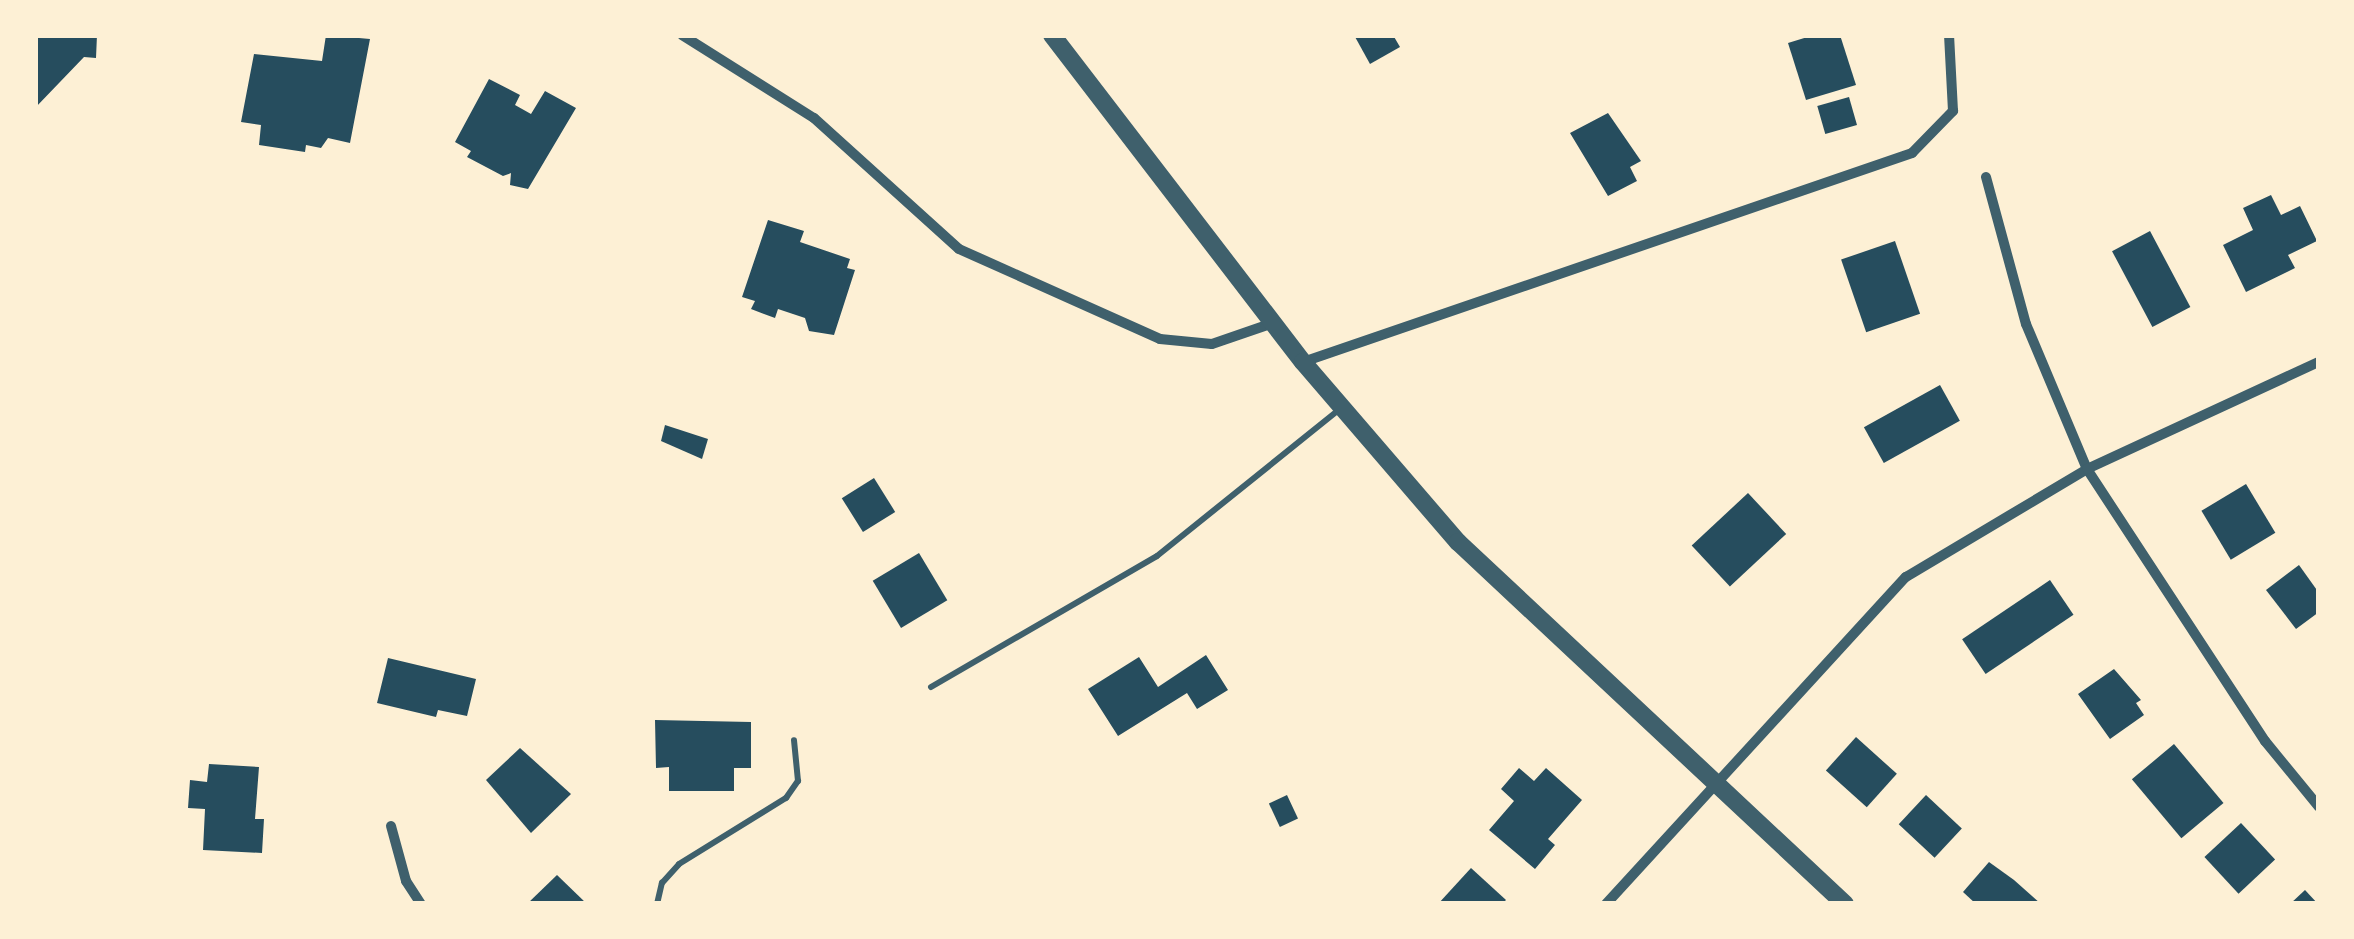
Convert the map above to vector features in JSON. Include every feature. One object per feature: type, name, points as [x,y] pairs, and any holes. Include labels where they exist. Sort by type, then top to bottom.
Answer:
[{"type":"street","points":[[682,35],[814,118],[959,249],[1160,339],[1212,344],[1273,324]]},
{"type":"street","points":[[1052,35],[1340,408],[1481,565],[1713,786],[1844,904]]},
{"type":"street","points":[[1303,362],[1912,153],[1953,111],[1949,35]]},
{"type":"street","points":[[1986,177],[2026,324],[2087,469],[2255,726],[2319,807]]},
{"type":"street","points":[[1606,904],[1906,577],[2087,469],[2319,362]]},
{"type":"street","points":[[391,826],[406,881],[420,904]]},
{"type":"lane","points":[[931,687],[1157,556],[1340,408]]},
{"type":"lane","points":[[657,904],[662,883],[679,864],[786,798],[798,781],[794,740]]},
{"type":"building","points":[[35,35],[97,35],[96,58],[84,57],[35,108]]},
{"type":"building","points":[[326,35],[370,39],[350,143],[328,138],[321,148],[306,145],[305,152],[259,145],[261,125],[241,122],[254,54],[322,61]]},
{"type":"building","points":[[1354,35],[1393,35],[1400,47],[1370,64]]},
{"type":"building","points":[[1814,35],[1840,35],[1856,85],[1806,100],[1788,43]]},
{"type":"building","points":[[489,79],[520,95],[515,105],[531,114],[545,91],[576,108],[528,189],[510,185],[511,173],[503,176],[467,157],[471,151],[455,142]]},
{"type":"building","points":[[1849,97],[1857,125],[1825,134],[1817,106]]},
{"type":"building","points":[[1608,113],[1641,161],[1630,167],[1637,181],[1608,196],[1570,133]]},
{"type":"building","points":[[2271,195],[2281,215],[2300,206],[2317,241],[2288,255],[2295,268],[2246,292],[2223,245],[2253,230],[2243,208]]},
{"type":"building","points":[[768,220],[804,231],[800,242],[850,259],[847,268],[855,270],[834,335],[809,331],[805,318],[778,309],[775,318],[751,309],[755,301],[742,297]]},
{"type":"building","points":[[2150,231],[2190,307],[2152,327],[2112,251]]},
{"type":"building","points":[[1895,241],[1920,314],[1866,332],[1841,260]]},
{"type":"building","points":[[1940,385],[1960,421],[1884,463],[1864,427]]},
{"type":"building","points":[[665,425],[708,439],[702,459],[661,441]]},
{"type":"building","points":[[874,478],[895,512],[863,532],[842,498]]},
{"type":"building","points":[[2246,484],[2275,533],[2231,560],[2201,511]]},
{"type":"building","points":[[1748,493],[1786,534],[1730,586],[1692,546]]},
{"type":"building","points":[[919,553],[947,600],[901,628],[873,581]]},
{"type":"building","points":[[2299,565],[2319,593],[2319,612],[2296,629],[2266,590]]},
{"type":"building","points":[[2050,580],[2073,615],[1986,674],[1962,639]]},
{"type":"building","points":[[1206,655],[1228,690],[1197,709],[1187,693],[1118,736],[1088,689],[1139,657],[1158,687]]},
{"type":"building","points":[[388,658],[476,679],[467,716],[438,710],[436,717],[377,703]]},
{"type":"building","points":[[2114,669],[2141,700],[2136,703],[2144,715],[2110,739],[2078,694]]},
{"type":"building","points":[[655,720],[751,722],[751,768],[734,768],[734,791],[669,791],[669,767],[656,768]]},
{"type":"building","points":[[1856,737],[1897,774],[1867,807],[1826,770]]},
{"type":"building","points":[[2174,744],[2223,803],[2181,838],[2132,779]]},
{"type":"building","points":[[520,748],[571,794],[531,833],[486,780]]},
{"type":"building","points":[[209,764],[259,767],[255,819],[264,819],[262,853],[203,850],[205,809],[188,808],[190,780],[207,782]]},
{"type":"building","points":[[1519,768],[1534,781],[1546,768],[1582,800],[1548,839],[1555,845],[1535,869],[1489,830],[1514,801],[1501,789]]},
{"type":"building","points":[[1287,795],[1298,819],[1280,827],[1269,803]]},
{"type":"building","points":[[1926,795],[1962,828],[1935,858],[1899,824]]},
{"type":"building","points":[[2241,823],[2275,860],[2239,894],[2204,857]]},
{"type":"building","points":[[1989,862],[2041,904],[1976,904],[1963,892]]},
{"type":"building","points":[[1471,868],[1506,900],[1502,904],[1438,904]]},
{"type":"building","points":[[557,875],[587,904],[527,904]]},
{"type":"building","points":[[2305,890],[2318,904],[2290,904]]}]
